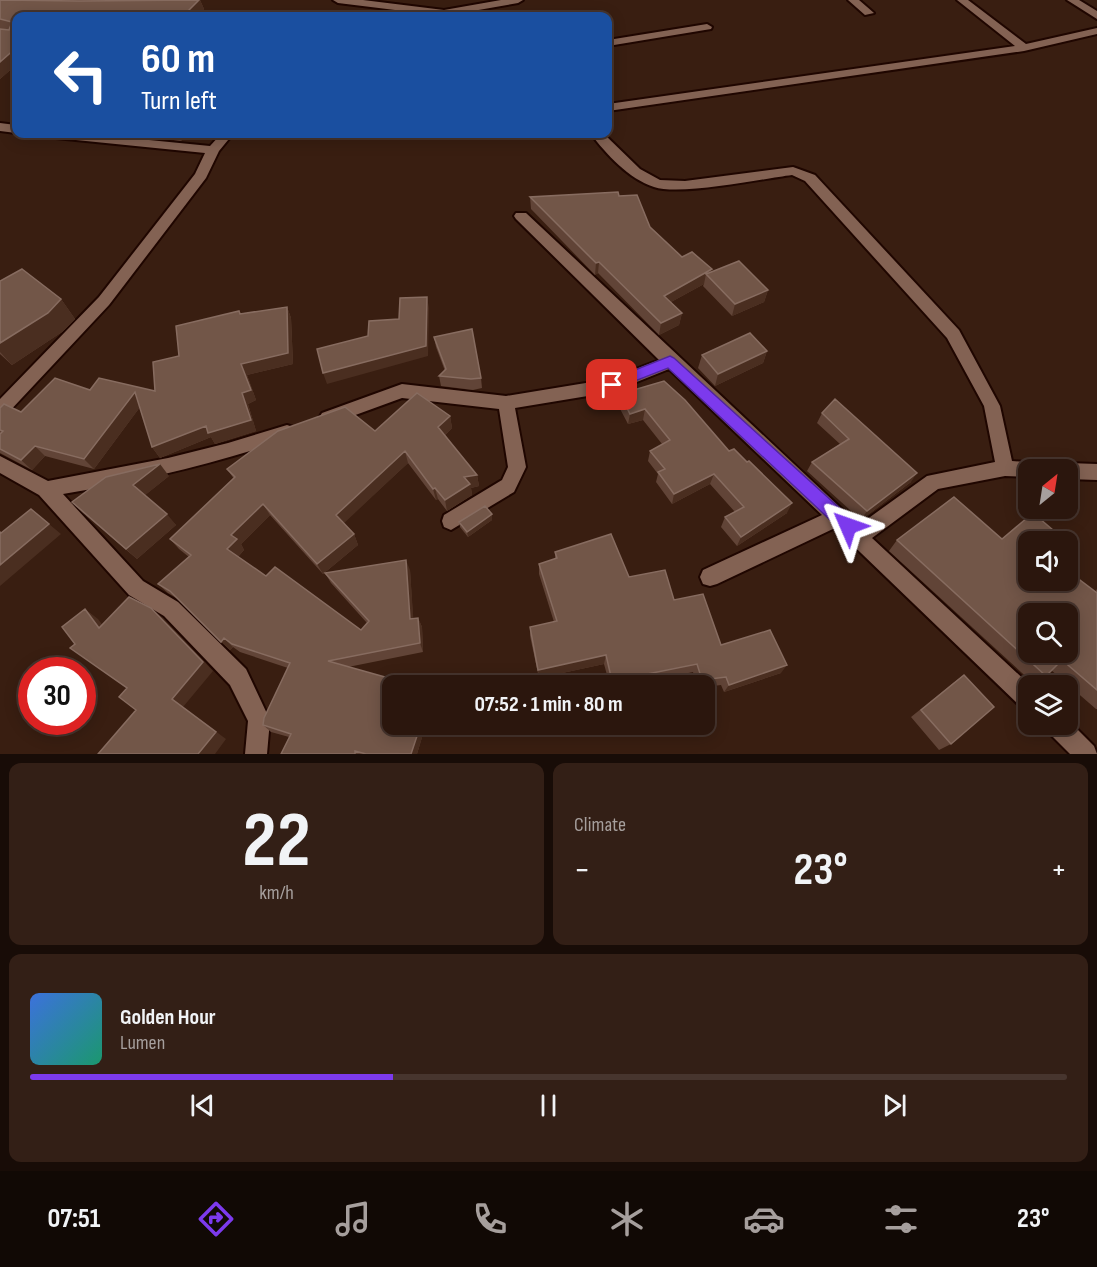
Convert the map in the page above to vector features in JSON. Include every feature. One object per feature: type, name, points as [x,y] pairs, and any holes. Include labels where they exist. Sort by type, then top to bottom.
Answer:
[{"type":"street","points":[[338,0],[427,12]]},
{"type":"street","points":[[460,12],[518,0]]},
{"type":"street","points":[[854,0],[868,13]]},
{"type":"street","points":[[962,0],[1024,48]]},
{"type":"street","points":[[1072,0],[1097,16]]},
{"type":"street","points":[[612,42],[707,27]]},
{"type":"street","points":[[612,107],[1024,48],[1097,31]]},
{"type":"street","points":[[95,138],[213,150]]},
{"type":"street","points":[[0,410],[104,301],[201,175],[213,150],[224,138]]},
{"type":"street","points":[[601,138],[635,172],[657,184],[685,185],[793,171],[810,178],[953,334],[992,406],[1005,468]]},
{"type":"street","points":[[521,216],[670,362],[859,536],[1018,688]]},
{"type":"street","points":[[46,489],[130,476],[262,441],[402,391],[506,403],[612,385],[670,362]]},
{"type":"street","points":[[450,522],[508,486],[517,467],[506,403]]},
{"type":"street","points":[[0,464],[46,489],[136,588],[171,609],[238,677],[259,720],[256,754]]},
{"type":"street","points":[[859,536],[933,482],[1005,468],[1018,469]]},
{"type":"street","points":[[1078,471],[1097,472]]},
{"type":"street","points":[[710,577],[838,517]]},
{"type":"street","points":[[1067,735],[1086,754]]},
{"type":"building","points":[[0,0],[199,0],[187,12],[12,12],[12,22],[0,19]]},
{"type":"building","points":[[12,22],[12,52],[0,62],[0,29],[9,30]]},
{"type":"building","points":[[618,192],[619,196],[637,195],[650,227],[682,257],[692,252],[712,269],[664,296],[682,313],[661,323],[599,262],[596,263],[530,197]]},
{"type":"building","points":[[739,261],[768,290],[735,304],[706,274]]},
{"type":"building","points":[[22,269],[61,299],[48,313],[0,343],[0,281]]},
{"type":"building","points":[[427,297],[426,346],[323,373],[317,349],[368,336],[369,321],[399,319],[400,298]]},
{"type":"building","points":[[287,307],[288,353],[241,364],[251,390],[242,393],[251,420],[208,433],[206,426],[152,447],[135,392],[84,459],[35,446],[21,460],[0,449],[0,434],[3,431],[0,430],[0,408],[4,404],[21,412],[55,378],[90,390],[99,378],[155,391],[153,362],[179,356],[176,326],[239,311],[240,314]]},
{"type":"building","points":[[472,329],[481,378],[439,376],[446,369],[434,337]]},
{"type":"building","points":[[750,333],[767,351],[718,374],[702,355]]},
{"type":"building","points":[[664,381],[685,400],[729,451],[734,449],[747,462],[749,461],[792,503],[741,537],[725,517],[744,507],[714,474],[674,494],[658,472],[665,469],[650,451],[670,440],[645,409],[630,414],[620,394]]},
{"type":"building","points":[[417,393],[450,416],[438,427],[477,475],[464,477],[470,484],[445,500],[435,488],[433,489],[405,451],[336,515],[354,534],[317,564],[263,504],[231,535],[237,539],[227,549],[266,576],[275,567],[361,630],[369,621],[325,573],[406,560],[410,619],[418,618],[420,643],[328,661],[382,676],[382,735],[417,735],[411,754],[366,754],[355,751],[355,754],[281,754],[291,734],[263,725],[264,718],[290,663],[232,644],[224,638],[221,642],[170,591],[158,584],[191,555],[170,539],[235,477],[227,469],[278,431],[345,407],[375,431]]},
{"type":"building","points":[[835,399],[917,473],[867,511],[812,462],[849,439],[822,413]]},
{"type":"building","points":[[160,464],[133,485],[167,514],[126,549],[72,502],[106,477]]},
{"type":"building","points":[[954,497],[1002,539],[1026,519],[1040,519],[1054,531],[1018,531],[1018,591],[1078,591],[1078,579],[1097,593],[1097,690],[1066,663],[1078,663],[1078,603],[1018,603],[1018,650],[897,540]]},
{"type":"building","points":[[485,506],[492,514],[467,532],[459,522]]},
{"type":"building","points":[[31,509],[49,524],[0,565],[0,532]]},
{"type":"building","points":[[611,534],[629,577],[665,570],[674,600],[703,594],[721,645],[770,630],[787,665],[729,685],[726,677],[715,678],[715,675],[700,675],[697,664],[642,675],[611,675],[606,655],[538,670],[530,627],[557,621],[539,564],[557,558],[555,552]]},
{"type":"building","points":[[129,597],[151,608],[203,662],[172,699],[216,732],[198,754],[98,754],[136,710],[119,697],[127,688],[96,666],[96,657],[83,657],[70,648],[75,644],[62,627],[85,609],[99,628]]},
{"type":"building","points":[[1032,663],[1059,663],[1047,675]]},
{"type":"building","points":[[964,675],[994,707],[951,744],[921,710]]},
{"type":"route","points":[[612,385],[670,362],[848,526]]}]
